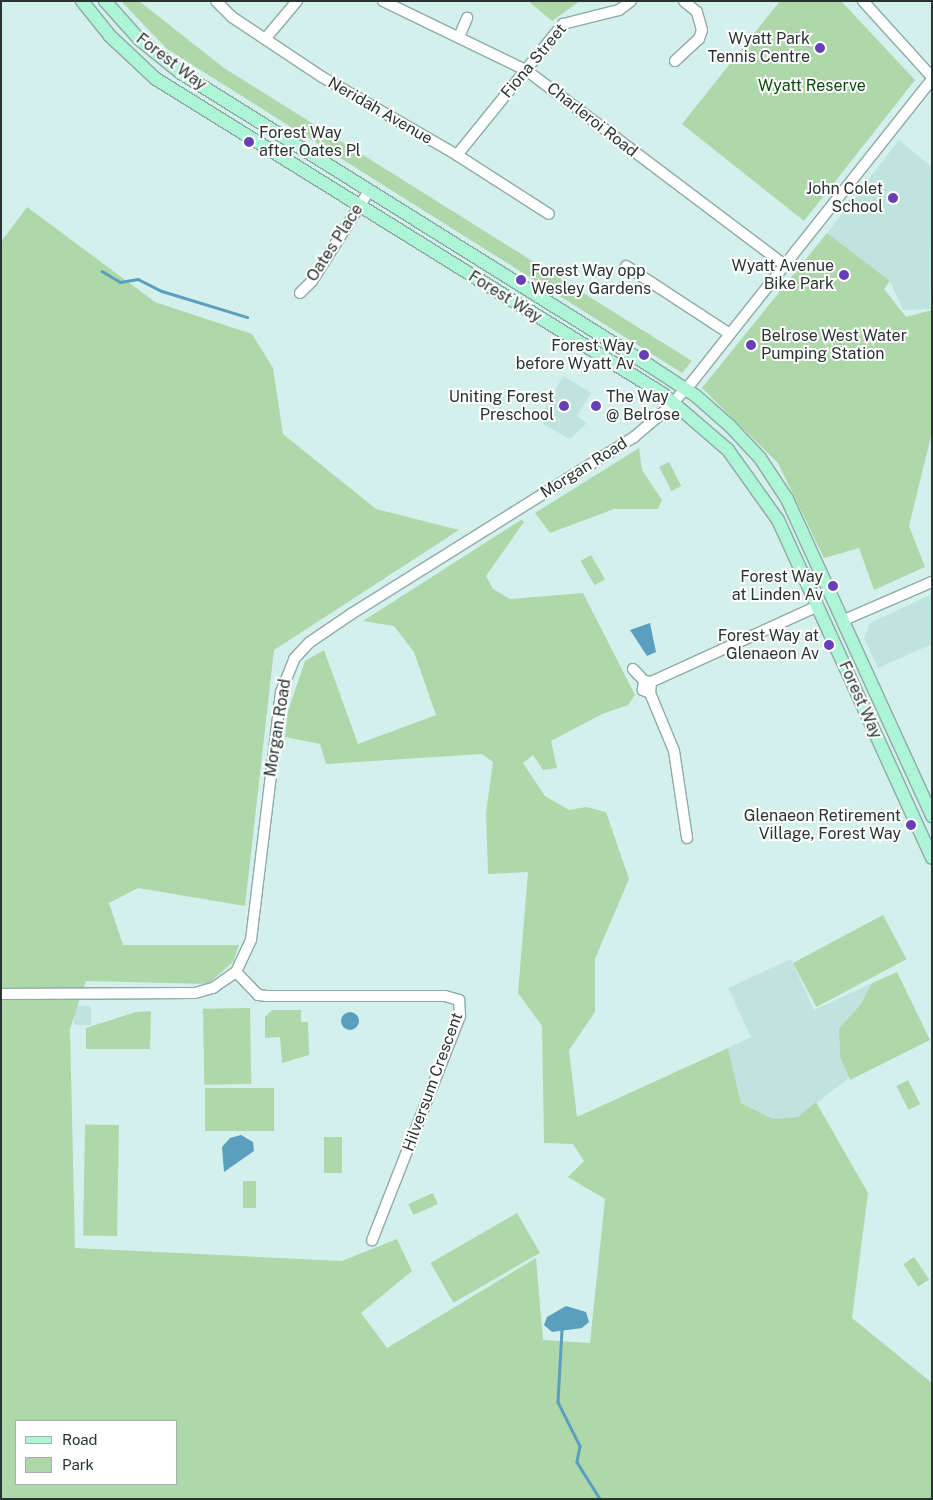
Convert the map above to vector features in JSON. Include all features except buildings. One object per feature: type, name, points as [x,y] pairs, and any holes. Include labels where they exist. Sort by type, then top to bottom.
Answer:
[{"type":"main road","name":"Forest Way","points":[[82,1],[110,36],[156,79],[674,402],[722,444],[754,482],[778,520],[932,858]]},
{"type":"main road","name":"Forest Way","points":[[105,1],[139,39],[181,74],[686,389],[720,415],[760,458],[806,538],[932,816]]},
{"type":"main road","points":[[806,538],[808,555],[823,591],[818,606],[830,611],[855,658],[865,668]]},
{"type":"street","name":"Neridah Avenue","points":[[216,1],[265,39],[322,77],[457,155],[549,214]]},
{"type":"street","points":[[265,39],[297,1]]},
{"type":"street","name":"Charleroi Road","points":[[383,1],[526,70],[785,265]]},
{"type":"street","name":"Fiona Street","points":[[457,155],[563,24],[619,10],[631,1]]},
{"type":"street","points":[[675,61],[699,39],[702,30],[697,12],[684,1]]},
{"type":"street","points":[[863,1],[932,78]]},
{"type":"street","points":[[459,37],[467,18]]},
{"type":"street","name":"Morgan Road","points":[[1,994],[195,993],[213,988],[236,972],[252,940],[281,692],[294,658],[310,642],[350,614],[634,437],[674,402],[932,78]]},
{"type":"street","name":"Oates Place","points":[[300,293],[312,281],[369,191]]},
{"type":"street","points":[[626,266],[730,334]]},
{"type":"street","points":[[844,620],[932,582]]},
{"type":"street","points":[[647,682],[818,606]]},
{"type":"street","points":[[633,668],[647,682],[674,751],[687,838]]},
{"type":"street","name":"Hilversum Crescent","points":[[236,972],[258,995],[445,996],[458,1000],[460,1016],[372,1240]]},
{"type":"shaded area","name":"John Colet School","points":[[899,140],[932,167],[930,309],[903,310],[890,281],[827,233]]},
{"type":"shaded area","name":"Uniting Forest Preschool","points":[[563,376],[591,393],[577,416],[587,423],[570,439],[544,425],[541,416]]},
{"type":"shaded area","points":[[932,594],[932,644],[878,668],[864,638],[870,623]]},
{"type":"shaded area","points":[[791,959],[814,1010],[872,983],[861,1004],[839,1029],[840,1057],[849,1078],[798,1117],[773,1119],[741,1103],[728,1048],[751,1037],[728,988]]},
{"type":"shaded area","points":[[74,1006],[91,1006],[91,1025],[74,1025]]},
{"type":"green space","points":[[121,1],[139,1],[224,68],[692,361],[682,373],[167,49]]},
{"type":"green space","points":[[528,1],[580,1],[552,21]]},
{"type":"green space","name":"Wyatt Reserve","points":[[780,1],[841,1],[915,80],[804,221],[682,124]]},
{"type":"green space","points":[[27,207],[155,302],[252,334],[273,368],[283,434],[376,509],[459,530],[274,650],[245,906],[138,888],[109,903],[123,945],[239,945],[233,962],[208,984],[86,981],[70,1029],[75,1248],[342,1261],[397,1239],[412,1271],[361,1313],[387,1348],[536,1258],[543,1340],[590,1343],[605,1199],[568,1177],[584,1161],[573,1144],[544,1143],[542,1026],[518,993],[528,872],[488,874],[486,813],[493,762],[482,754],[326,764],[320,744],[285,737],[288,711],[305,661],[324,650],[358,744],[436,715],[414,652],[394,626],[363,621],[521,520],[524,522],[486,576],[493,589],[510,599],[583,593],[635,695],[628,705],[602,714],[551,741],[557,768],[543,770],[533,755],[523,763],[545,796],[569,810],[586,807],[606,812],[629,879],[595,959],[595,1012],[569,1050],[577,1117],[728,1048],[741,1103],[773,1119],[798,1117],[816,1102],[868,1193],[852,1318],[932,1383],[932,1499],[1,1499],[1,242]]},
{"type":"green space","points":[[827,233],[890,281],[884,289],[906,317],[932,310],[932,432],[909,526],[925,567],[874,590],[859,548],[824,558],[778,463],[702,388]]},
{"type":"green space","points":[[639,448],[642,470],[662,500],[658,509],[614,509],[550,533],[535,513]]},
{"type":"green space","points":[[669,462],[681,486],[671,491],[659,467]]},
{"type":"green space","points":[[591,555],[605,579],[595,585],[581,561]]},
{"type":"green space","points":[[883,915],[906,959],[816,1007],[793,963]]},
{"type":"green space","points":[[897,972],[930,1040],[850,1080],[840,1057],[839,1029],[861,1004],[872,983]]},
{"type":"green space","points":[[250,1008],[251,1084],[204,1085],[203,1009]]},
{"type":"green space","points":[[272,1010],[301,1010],[301,1022],[308,1022],[309,1055],[282,1063],[280,1037],[265,1038],[265,1017]]},
{"type":"green space","points":[[151,1011],[150,1049],[86,1049],[86,1028],[136,1012]]},
{"type":"green space","points":[[908,1080],[920,1104],[909,1110],[896,1086]]},
{"type":"green space","points":[[205,1088],[274,1088],[274,1131],[205,1131]]},
{"type":"green space","points":[[85,1124],[119,1125],[117,1236],[83,1235]]},
{"type":"green space","points":[[324,1137],[342,1137],[342,1173],[324,1173]]},
{"type":"green space","points":[[243,1181],[256,1181],[256,1208],[243,1208]]},
{"type":"green space","points":[[433,1193],[438,1204],[413,1215],[408,1204]]},
{"type":"green space","points":[[517,1213],[540,1253],[453,1303],[430,1263]]},
{"type":"green space","points":[[914,1257],[929,1279],[918,1287],[903,1264]]},
{"type":"water","points":[[650,623],[656,652],[647,656],[630,630]]},
{"type":"water","points":[[346,1012],[354,1012],[359,1017],[357,1028],[346,1030],[341,1025],[341,1017]]},
{"type":"water","points":[[241,1135],[253,1142],[254,1151],[224,1172],[222,1147],[230,1138]]},
{"type":"water","points":[[566,1306],[586,1312],[589,1322],[582,1328],[552,1332],[544,1325],[547,1317]]},
{"type":"waterway","points":[[102,271],[120,282],[138,279],[162,291],[247,317]]},
{"type":"waterway","points":[[562,1330],[558,1402],[580,1446],[577,1462],[600,1499]]},
{"type":"place","name":"Wyatt Park Tennis Centre","points":[[820,48]]},
{"type":"place","name":"Forest Way after Oates Pl","points":[[249,142]]},
{"type":"place","name":"John Colet School","points":[[893,198]]},
{"type":"place","name":"Wyatt Avenue Bike Park","points":[[844,275]]},
{"type":"place","name":"Forest Way opp Wesley Gardens","points":[[521,280]]},
{"type":"place","name":"Belrose West Water Pumping Station","points":[[751,345]]},
{"type":"place","name":"Forest Way before Wyatt Av","points":[[644,355]]},
{"type":"place","name":"Uniting Forest Preschool","points":[[564,406]]},
{"type":"place","name":"The Way @ Belrose","points":[[596,406]]},
{"type":"place","name":"Forest Way at Linden Av","points":[[833,586]]},
{"type":"place","name":"Forest Way at Glenaeon Av","points":[[829,645]]},
{"type":"place","name":"Glenaeon Retirement Village, Forest Way","points":[[911,825]]}]
